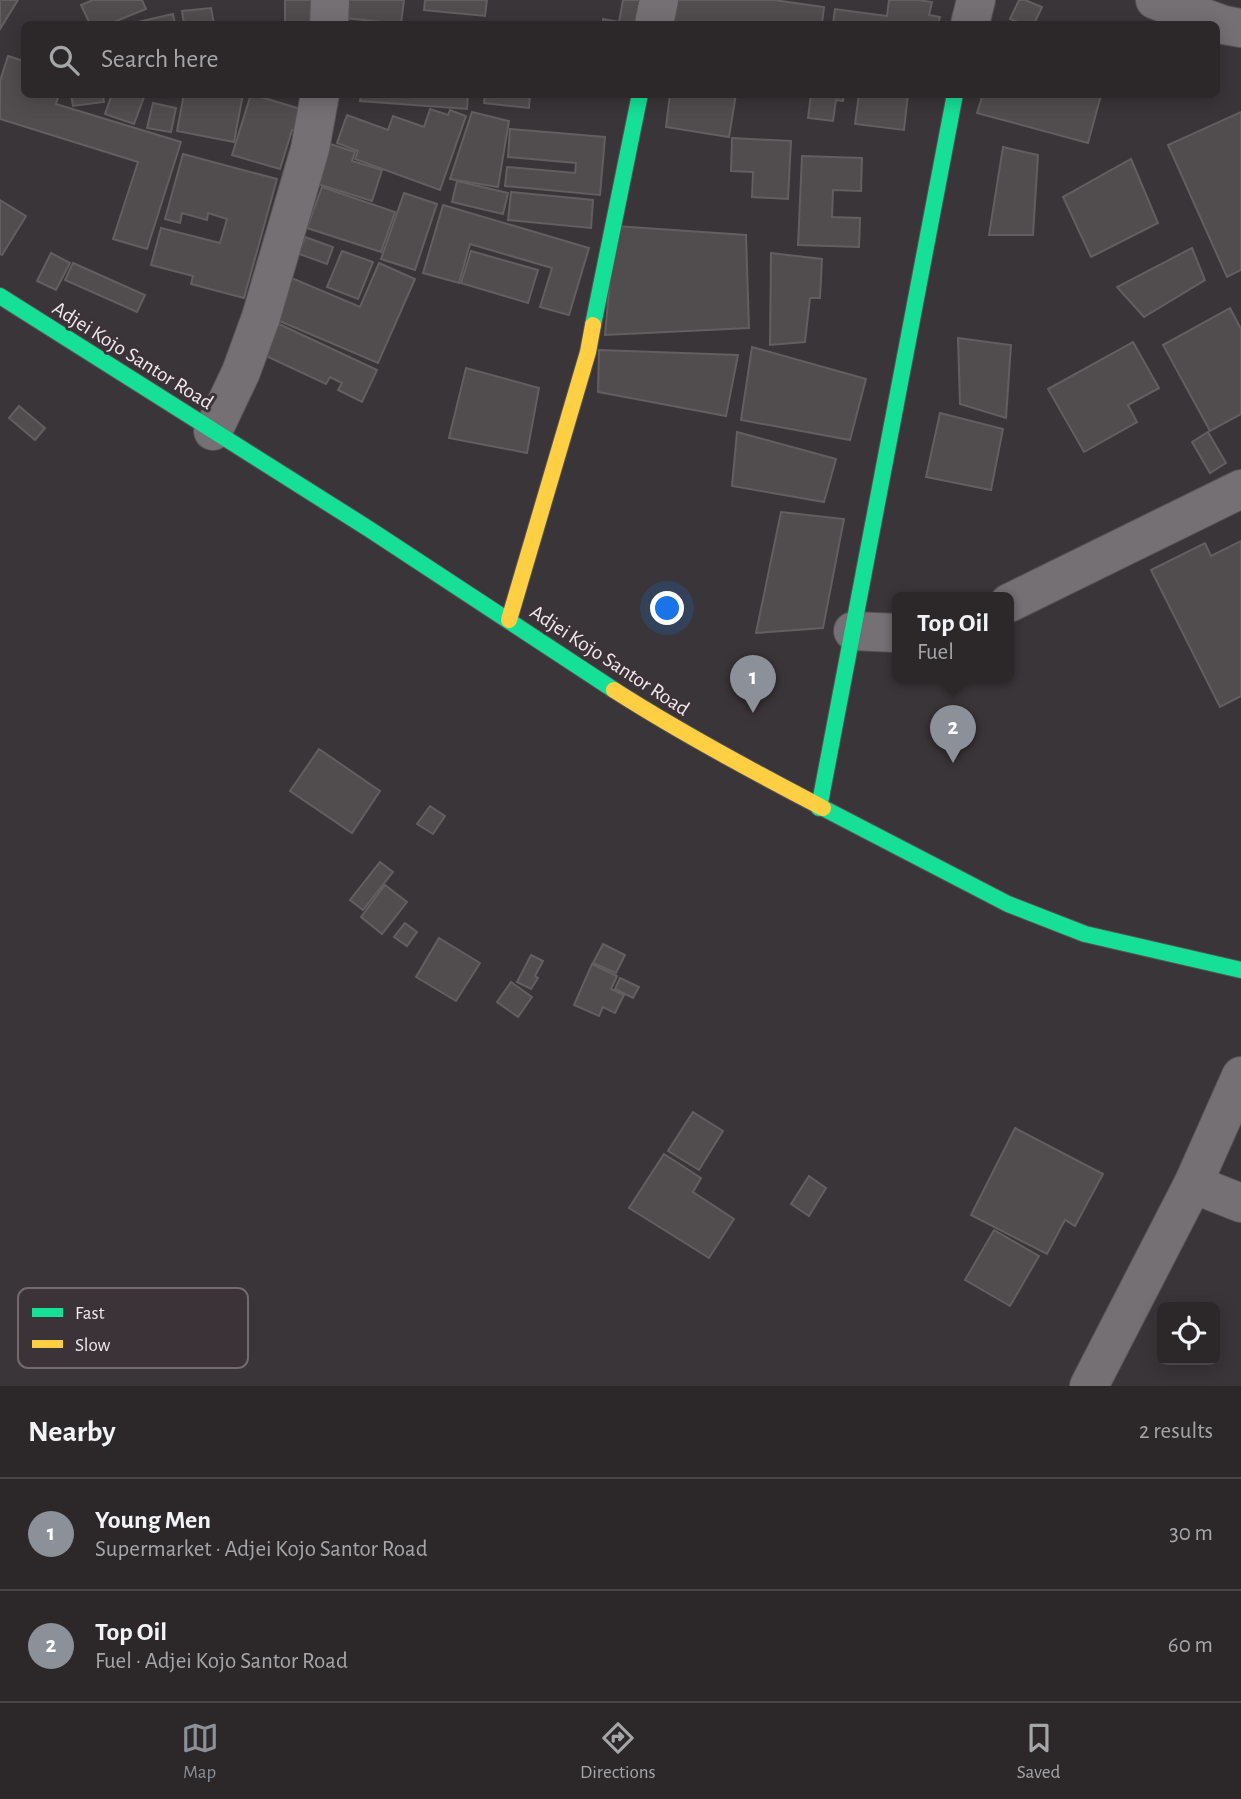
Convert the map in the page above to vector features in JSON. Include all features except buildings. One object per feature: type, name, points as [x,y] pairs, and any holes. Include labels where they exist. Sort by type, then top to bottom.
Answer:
[{"type":"street","points":[[329,21],[330,0]]},
{"type":"street","points":[[655,21],[659,0]]},
{"type":"street","points":[[971,21],[976,0]]},
{"type":"street","points":[[1155,0],[1213,21]]},
{"type":"street","points":[[1220,24],[1241,28]]},
{"type":"street","points":[[213,431],[241,372],[261,317],[310,149],[319,98]]},
{"type":"street","points":[[509,620],[588,352],[639,98]]},
{"type":"street","points":[[819,808],[955,98]]},
{"type":"street","name":"Adjei Kojo Santor Road","points":[[0,296],[369,529],[650,713],[819,808],[1009,904],[1085,934],[1235,964]]},
{"type":"street","points":[[1014,601],[1241,489]]},
{"type":"street","points":[[853,631],[892,633]]},
{"type":"street","points":[[1089,1386],[1193,1184],[1241,1076]]},
{"type":"street","points":[[1193,1184],[1241,1203]]},
{"type":"traffic: fast","points":[[593,325],[639,98]]},
{"type":"traffic: fast","points":[[819,808],[954,98]]},
{"type":"traffic: fast","points":[[0,296],[369,529],[614,690]]},
{"type":"traffic: fast","points":[[823,808],[1008,904],[1085,934],[1241,970]]},
{"type":"traffic: slow","points":[[509,620],[588,352],[593,325]]},
{"type":"traffic: slow","points":[[614,690],[717,751],[823,808]]},
{"type":"place","name":"Young Men","points":[[753,713]]},
{"type":"place","name":"Top Oil","points":[[953,763]]}]
